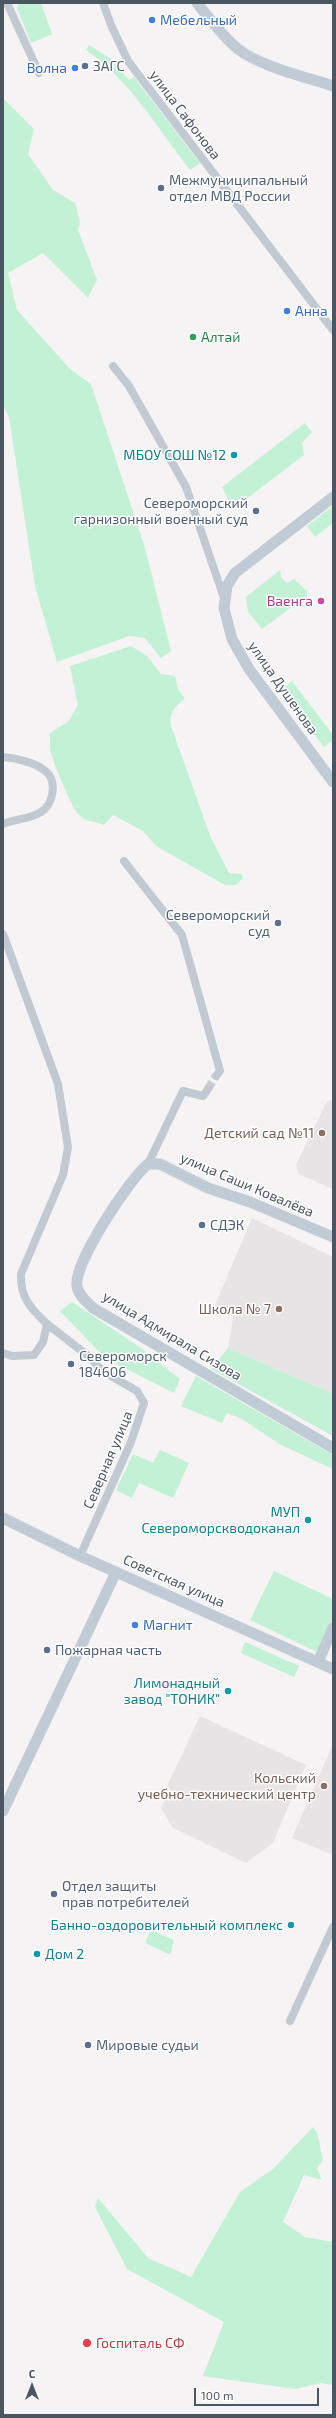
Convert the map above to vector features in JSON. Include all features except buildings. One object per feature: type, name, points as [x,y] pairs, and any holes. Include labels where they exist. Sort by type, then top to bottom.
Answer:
[{"type":"street","name":"улица Сафонова","points":[[103,3],[110,25],[128,61],[333,330]]},
{"type":"street","points":[[197,3],[225,38],[239,50],[256,60],[333,86]]},
{"type":"street","points":[[8,4],[39,73]]},
{"type":"street","name":"улица Душенова","points":[[113,366],[129,386],[186,487],[225,599],[226,618],[238,650],[294,733],[333,782]]},
{"type":"street","points":[[225,599],[227,586],[235,573],[333,497]]},
{"type":"street","points":[[3,757],[45,770],[50,776],[53,792],[49,805],[40,813],[3,824]]},
{"type":"street","points":[[124,861],[182,936],[220,1071],[216,1076]]},
{"type":"street","points":[[3,934],[58,1084],[65,1117],[68,1147],[67,1164],[21,1274],[21,1288],[25,1299],[47,1324],[43,1342],[34,1355],[12,1356],[3,1353]]},
{"type":"street","name":"улица Адмирала Сизова","points":[[208,1089],[202,1096],[183,1090],[148,1164],[135,1177],[87,1254],[78,1272],[77,1287],[81,1296],[93,1308],[186,1364],[333,1448]]},
{"type":"street","name":"улица Саши Ковалёва","points":[[148,1164],[160,1164],[208,1188],[250,1202],[333,1238]]},
{"type":"street","name":"Северная улица","points":[[47,1324],[87,1355],[104,1372],[137,1391],[144,1403],[131,1442],[80,1556]]},
{"type":"street","name":"Советская улица","points":[[3,1518],[80,1556],[333,1669]]},
{"type":"street","points":[[3,1811],[116,1572]]},
{"type":"street","points":[[318,1662],[333,1628]]},
{"type":"street","points":[[290,2021],[333,1927]]},
{"type":"shaded area","name":"Детский сад №11","points":[[333,1100],[333,1189],[299,1174],[296,1165],[327,1101]]},
{"type":"shaded area","name":"Школа № 7","points":[[252,1218],[333,1257],[333,1394],[228,1348],[234,1313],[215,1305]]},
{"type":"shaded area","points":[[200,1716],[306,1765],[273,1843],[246,1863],[173,1828],[161,1808],[170,1788],[167,1786]]},
{"type":"shaded area","name":"Кольский учебно-технический центр","points":[[333,1744],[333,1855],[292,1838]]},
{"type":"green space","points":[[19,3],[41,3],[52,34],[31,43],[17,8]]},
{"type":"green space","points":[[89,45],[113,60],[129,80],[134,77],[200,163],[190,170],[130,90],[102,62],[86,50]]},
{"type":"green space","points":[[3,98],[34,129],[28,154],[53,190],[75,203],[80,222],[78,230],[97,280],[88,298],[43,253],[8,273],[17,310],[71,370],[91,384],[145,548],[171,651],[161,658],[145,638],[129,636],[57,662],[35,586],[9,417],[3,406]]},
{"type":"green space","points":[[305,423],[312,432],[302,443],[304,455],[233,509],[222,487]]},
{"type":"green space","points":[[333,506],[333,523],[315,537],[307,526]]},
{"type":"green space","points":[[280,570],[281,577],[287,583],[294,579],[307,591],[307,596],[262,629],[248,612],[246,597]]},
{"type":"green space","points":[[131,646],[147,656],[161,674],[175,676],[178,689],[185,699],[177,705],[172,712],[172,729],[211,838],[229,873],[242,874],[243,878],[236,885],[225,885],[156,846],[143,831],[113,815],[104,825],[84,819],[79,815],[71,803],[62,783],[50,749],[50,733],[69,721],[78,705],[70,666]]},
{"type":"green space","points":[[292,681],[333,735],[333,740],[324,747],[281,690]]},
{"type":"green space","points":[[72,1302],[141,1348],[180,1379],[174,1393],[105,1358],[60,1311]]},
{"type":"green space","points":[[228,1348],[333,1394],[333,1436],[211,1369]]},
{"type":"green space","points":[[196,1376],[333,1455],[333,1469],[281,1445],[242,1419],[227,1413],[222,1423],[181,1406]]},
{"type":"green space","points":[[160,1450],[189,1463],[173,1498],[139,1483],[132,1498],[116,1490],[133,1454],[153,1463]]},
{"type":"green space","points":[[274,1571],[333,1599],[333,1619],[317,1652],[250,1620]]},
{"type":"green space","points":[[245,1642],[299,1666],[294,1677],[241,1653]]},
{"type":"green space","points":[[153,1931],[174,1940],[171,1952],[169,1954],[147,1944],[146,1941],[150,1932]]},
{"type":"green space","points":[[313,2127],[317,2132],[323,2160],[317,2168],[322,2180],[304,2175],[283,2222],[305,2237],[333,2242],[333,2385],[321,2383],[295,2389],[203,2376],[224,2322],[127,2269],[95,2207],[98,2198],[148,2258],[191,2277],[240,2192],[273,2169]]},
{"type":"tunnel","points":[[208,1089],[216,1076]]},
{"type":"place","name":"Мебельный","points":[[152,20]]},
{"type":"place","name":"ЗАГС","points":[[85,66]]},
{"type":"place","name":"Волна","points":[[75,68]]},
{"type":"place","name":"Межмуниципальный отдел МВД России","points":[[161,188]]},
{"type":"place","name":"Анна","points":[[287,311]]},
{"type":"place","name":"Алтай","points":[[193,337]]},
{"type":"place","name":"МБОУ СОШ №12","points":[[234,455]]},
{"type":"place","name":"Североморский гарнизонный военный суд","points":[[256,511]]},
{"type":"place","name":"Ваенга","points":[[321,601]]},
{"type":"place","name":"Североморский суд","points":[[278,923]]},
{"type":"place","name":"Детский сад №11","points":[[322,1133]]},
{"type":"place","name":"СДЭК","points":[[202,1225]]},
{"type":"place","name":"Школа № 7","points":[[279,1309]]},
{"type":"place","name":"Североморск 184606","points":[[71,1364]]},
{"type":"place","name":"МУП Североморскводоканал","points":[[308,1520]]},
{"type":"place","name":"Магнит","points":[[135,1625]]},
{"type":"place","name":"Пожарная часть","points":[[47,1650]]},
{"type":"place","name":"Лимонадный завод \"ТОНИК\"","points":[[228,1691]]},
{"type":"place","name":"Кольский учебно-технический центр","points":[[324,1786]]},
{"type":"place","name":"Отдел защиты прав потребителей","points":[[54,1894]]},
{"type":"place","name":"Банно-оздоровительный комплекс","points":[[291,1925]]},
{"type":"place","name":"Дом 2","points":[[37,1954]]},
{"type":"place","name":"Мировые судьи","points":[[88,2045]]},
{"type":"place","name":"Госпиталь СФ","points":[[87,2343]]}]
